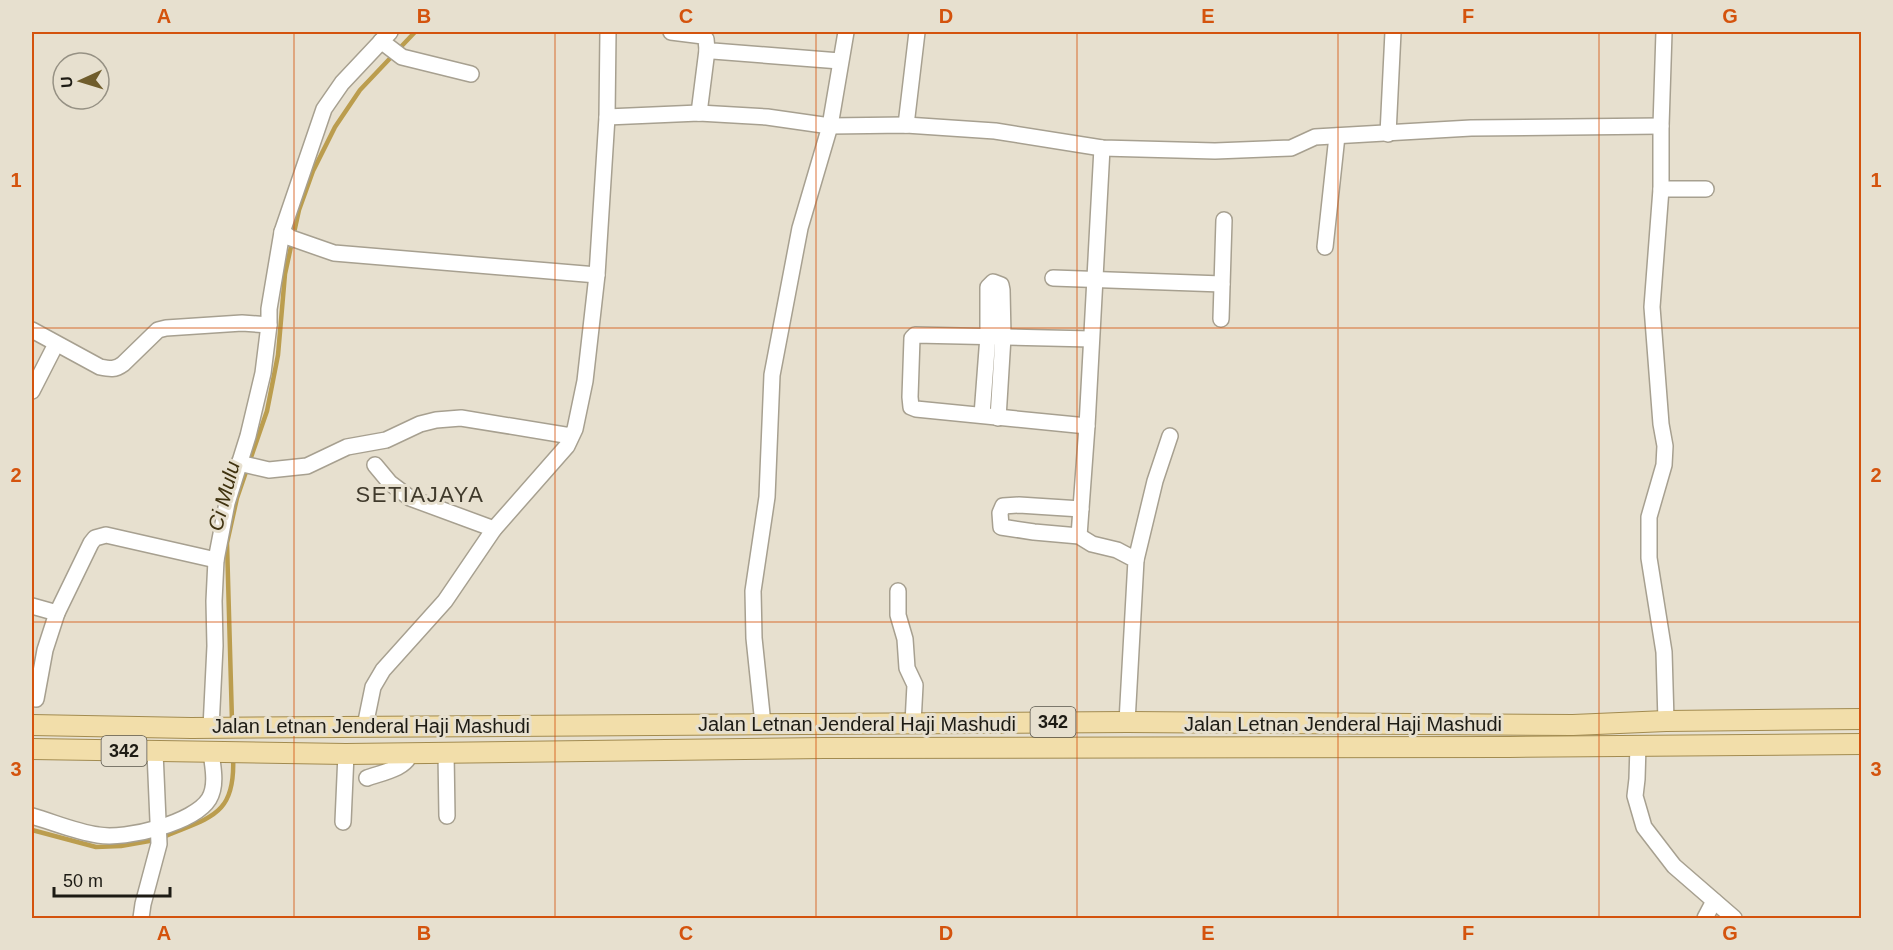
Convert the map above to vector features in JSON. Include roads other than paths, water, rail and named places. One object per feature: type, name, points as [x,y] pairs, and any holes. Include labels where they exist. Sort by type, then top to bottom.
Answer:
[{"type":"main road","name":"Jalan Letnan Jenderal Haji Mashudi","points":[[32,725],[213,728],[1127,722],[1573,725],[1666,721],[1862,719]]},
{"type":"main road","points":[[1782,720],[1783,746]]},
{"type":"main road","points":[[116,751],[118,727]]},
{"type":"main road","name":"Jalan Letnan Jenderal Haji Mashudi","points":[[32,749],[346,754],[813,748],[1862,744]]},
{"type":"street","points":[[365,726],[377,679],[406,642],[445,601],[494,529],[546,472],[567,446],[571,436],[581,407],[597,274],[607,117],[608,32]]},
{"type":"street","points":[[671,32],[703,36],[706,39],[707,50],[699,113]]},
{"type":"street","points":[[763,724],[754,638],[753,591],[767,497],[772,375],[800,228],[830,126],[846,32]]},
{"type":"street","points":[[906,125],[917,32]]},
{"type":"street","points":[[1388,134],[1393,32]]},
{"type":"street","points":[[1664,32],[1660,126],[1661,189],[1652,307],[1661,424],[1665,446],[1664,465],[1649,517],[1649,558],[1664,652],[1666,721]]},
{"type":"street","points":[[213,728],[216,560],[227,503],[247,465],[263,373],[269,309],[286,235],[324,109],[342,83],[391,45],[471,74]]},
{"type":"street","points":[[707,50],[840,61]]},
{"type":"street","points":[[607,117],[699,113],[767,117],[830,126],[906,125],[995,131],[1102,148],[1215,151],[1291,148],[1315,137],[1471,128],[1660,126]]},
{"type":"street","points":[[1325,247],[1337,136]]},
{"type":"street","points":[[1079,536],[1102,148]]},
{"type":"street","points":[[1661,189],[1706,189]]},
{"type":"street","points":[[1221,319],[1224,220]]},
{"type":"street","points":[[286,235],[315,247],[352,256],[597,274]]},
{"type":"street","points":[[1053,278],[1222,284]]},
{"type":"street","points":[[242,323],[269,309]]},
{"type":"street","points":[[32,330],[100,367],[117,368],[158,330],[242,323],[269,325]]},
{"type":"street","points":[[1087,426],[923,410],[911,407],[909,387],[912,338],[916,335],[1091,339]]},
{"type":"street","points":[[990,417],[995,336]]},
{"type":"street","points":[[32,392],[56,344]]},
{"type":"street","points":[[247,465],[280,471],[307,466],[347,447],[386,440],[420,424],[436,420],[461,418],[571,436]]},
{"type":"street","points":[[1127,722],[1136,560],[1155,481],[1170,436]]},
{"type":"street","points":[[375,465],[390,483],[410,498],[494,529]]},
{"type":"street","points":[[1081,509],[1003,506],[1000,513],[1001,526],[1079,536],[1092,544],[1117,550],[1136,560]]},
{"type":"street","points":[[36,699],[45,650],[57,613],[94,538],[106,535],[216,560]]},
{"type":"street","points":[[898,591],[898,615],[905,639],[907,668],[915,685],[913,723]]},
{"type":"street","points":[[32,606],[57,613]]},
{"type":"street","points":[[1638,745],[1635,796],[1644,827],[1674,866],[1734,918]]},
{"type":"street","points":[[141,918],[142,904],[158,836],[155,752]]},
{"type":"street","points":[[158,836],[203,807],[211,797],[214,753]]},
{"type":"street","points":[[367,778],[404,764],[409,759],[410,753]]},
{"type":"street","points":[[446,753],[447,816]]},
{"type":"street","points":[[343,822],[346,754]]},
{"type":"street","points":[[32,816],[100,836],[152,831],[158,836]]},
{"type":"street","points":[[1704,918],[1714,901]]},
{"type":"waterway","name":"Ci Mulu","points":[[232,721],[227,543],[237,498],[267,411],[278,355],[285,274],[299,210],[313,171],[335,127],[360,90],[415,32]]},
{"type":"waterway","name":"Ci Mulu","points":[[163,837],[207,818],[225,803],[233,777],[233,757]]},
{"type":"waterway","name":"Ci Mulu","points":[[32,830],[96,847],[121,846],[155,840]]},
{"type":"district","name":"SETIAJAYA","points":[[420,494]]}]
